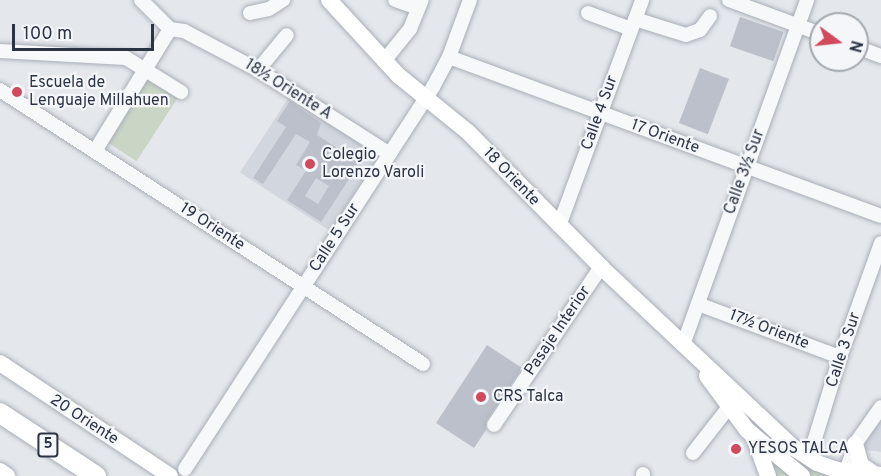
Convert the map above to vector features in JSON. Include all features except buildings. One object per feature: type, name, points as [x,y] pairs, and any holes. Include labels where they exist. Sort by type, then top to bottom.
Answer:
[{"type":"highway","name":"5","points":[[0,413],[96,476]]},
{"type":"highway","name":"5","points":[[0,428],[73,476]]},
{"type":"main road","name":"18 Oriente","points":[[329,0],[384,61],[425,99],[468,132],[601,267],[768,423],[809,458],[846,474],[877,474]]},
{"type":"main road","name":"18 Oriente","points":[[689,350],[729,407],[751,433],[803,476]]},
{"type":"main road","name":"20 Oriente","points":[[0,363],[170,476]]},
{"type":"main road","points":[[768,423],[758,426],[751,433],[768,476]]},
{"type":"main road","points":[[855,444],[861,465],[877,474]]},
{"type":"main road","points":[[803,476],[809,458]]},
{"type":"main road","points":[[0,471],[7,476]]},
{"type":"street","name":"18½ Oriente A","points":[[141,0],[177,30],[258,69],[390,154]]},
{"type":"street","points":[[250,13],[269,9],[283,0]]},
{"type":"street","points":[[384,61],[410,29],[420,4],[394,0]]},
{"type":"street","name":"Calle 5 Sur","points":[[185,468],[425,99],[449,57],[470,0]]},
{"type":"street","name":"Calle 4 Sur","points":[[559,226],[642,0]]},
{"type":"street","points":[[729,0],[809,29]]},
{"type":"street","name":"Calle 3½ Sur","points":[[689,350],[698,304],[807,0]]},
{"type":"street","points":[[588,13],[686,35],[700,30],[710,16]]},
{"type":"street","points":[[95,151],[146,69],[177,30]]},
{"type":"street","points":[[258,69],[287,35]]},
{"type":"street","points":[[0,51],[122,57],[146,69],[181,92]]},
{"type":"street","name":"17 Oriente","points":[[449,57],[881,216]]},
{"type":"street","name":"19 Oriente","points":[[0,90],[423,364]]},
{"type":"street","name":"Calle 3 Sur","points":[[809,458],[840,357],[881,243]]},
{"type":"street","name":"Pasaje Interior","points":[[494,425],[601,267]]},
{"type":"street","name":"17½ Oriente","points":[[698,304],[840,357]]},
{"type":"street","points":[[846,474],[855,444],[881,406]]},
{"type":"street","points":[[693,453],[729,407]]},
{"type":"street","points":[[751,433],[752,449],[762,476]]},
{"type":"shaded area","name":"Colegio Lorenzo Varoli","points":[[289,97],[379,155],[330,231],[240,172]]},
{"type":"shaded area","points":[[881,420],[881,452],[866,450],[863,445]]},
{"type":"green space","points":[[149,74],[180,94],[136,161],[105,141]]},
{"type":"green space","points":[[763,428],[832,476],[770,476],[758,431]]},
{"type":"place","name":"Escuela de Lenguaje Millahuen","points":[[17,92]]},
{"type":"place","name":"Colegio Lorenzo Varoli","points":[[310,164]]},
{"type":"place","name":"CRS Talca","points":[[481,397]]},
{"type":"place","name":"YESOS TALCA","points":[[736,449]]}]
